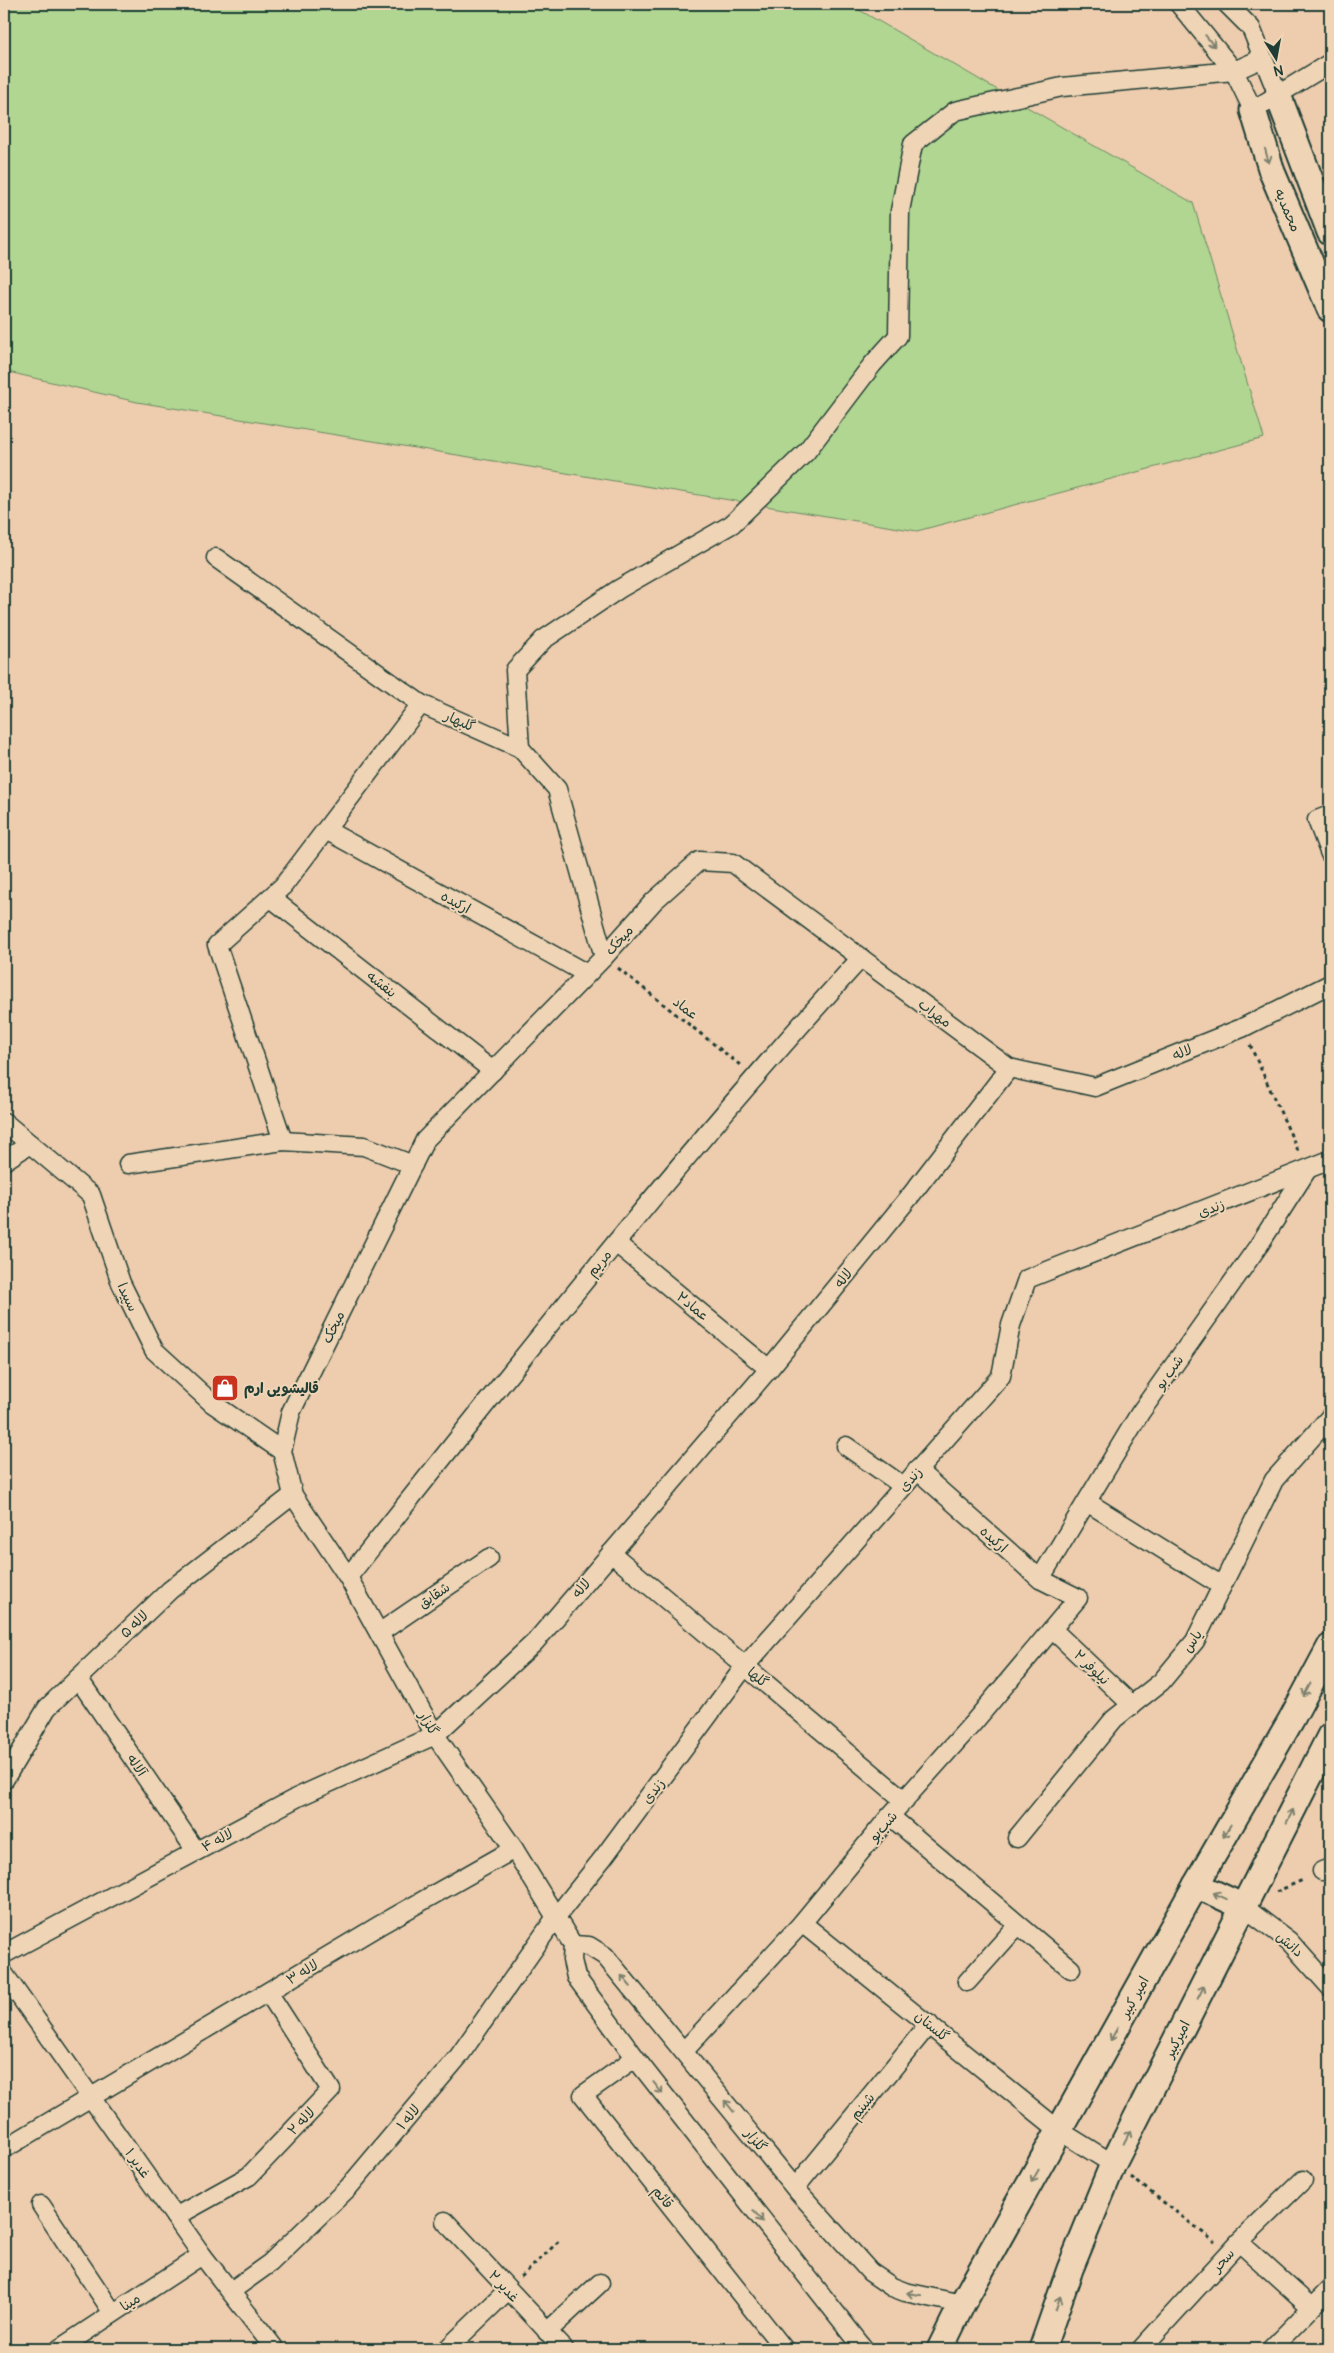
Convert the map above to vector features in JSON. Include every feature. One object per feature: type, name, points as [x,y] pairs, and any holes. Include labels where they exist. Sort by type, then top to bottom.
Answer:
[{"type":"street","points":[[1179,4],[1234,71],[1253,110],[1330,63]]},
{"type":"street","points":[[1228,4],[1251,28],[1330,232]]},
{"type":"street","points":[[520,748],[515,670],[543,640],[619,589],[732,524],[806,452],[872,365],[898,336],[900,210],[914,144],[955,111],[1062,87],[1234,71],[1263,58]]},
{"type":"street","name":"محمدیه","points":[[1253,110],[1272,172],[1330,309]]},
{"type":"street","name":"گلبهار","points":[[216,558],[421,704],[520,748],[557,789],[604,957]]},
{"type":"street","points":[[283,1142],[217,945],[283,886],[421,704]]},
{"type":"street","points":[[1330,815],[1318,820],[1330,854]]},
{"type":"street","name":"ارکیده","points":[[326,830],[587,974]]},
{"type":"street","name":"میخک","points":[[294,1495],[282,1451],[292,1412],[425,1140],[604,957],[654,900],[699,861],[733,863],[861,958]]},
{"type":"street","name":"بنفشه","points":[[271,898],[493,1071]]},
{"type":"street","name":"مهراب","points":[[861,958],[1009,1068]]},
{"type":"street","name":"مریم","points":[[348,1576],[616,1243],[754,1076],[861,958]]},
{"type":"street","name":"لاله","points":[[435,1735],[535,1642],[769,1369],[911,1195],[1009,1068],[1095,1087],[1242,1028],[1330,984]]},
{"type":"street","name":"سپیدا","points":[[4,1122],[91,1195],[121,1284],[154,1350],[212,1403],[282,1451]]},
{"type":"street","points":[[128,1164],[283,1142],[364,1146],[413,1165]]},
{"type":"street","points":[[4,1161],[30,1144]]},
{"type":"street","name":"زندی","points":[[556,1917],[603,1858],[745,1666],[1001,1376],[1011,1325],[1027,1279],[1330,1160]]},
{"type":"street","name":"شب بو","points":[[1040,1579],[1140,1413],[1259,1245],[1307,1170]]},
{"type":"street","name":"عماد۲","points":[[616,1243],[769,1369]]},
{"type":"street","name":"یاس","points":[[1017,1838],[1114,1719],[1161,1682],[1195,1641],[1274,1480],[1330,1417]]},
{"type":"street","points":[[846,1446],[903,1486]]},
{"type":"street","name":"ارکیده","points":[[917,1470],[1040,1579],[1078,1598]]},
{"type":"street","name":"گلزار","points":[[294,1495],[348,1576],[435,1735],[514,1849],[573,1944],[572,1960],[576,1977],[635,2058],[864,2349]]},
{"type":"street","name":"لاله ۵","points":[[4,1780],[47,1708],[170,1590],[294,1495]]},
{"type":"street","points":[[1088,1502],[1222,1586]]},
{"type":"street","name":"گلها","points":[[611,1553],[905,1801]]},
{"type":"street","name":"شقایق","points":[[379,1633],[489,1558]]},
{"type":"street","name":"شب‌بو","points":[[684,2051],[802,1923],[890,1816],[905,1801],[1078,1598]]},
{"type":"street","name":"نیلوفر ۲","points":[[1052,1629],[1132,1705]]},
{"type":"street","name":"امیر کبیر","points":[[940,2349],[962,2304],[1060,2132],[1196,1885],[1291,1720],[1330,1647]]},
{"type":"street","name":"آلاله","points":[[78,1678],[196,1851]]},
{"type":"street","name":"لاله ۴","points":[[4,1954],[298,1797],[435,1735]]},
{"type":"street","name":"امیرکبیر","points":[[1042,2349],[1070,2269],[1113,2164],[1330,1736]]},
{"type":"street","points":[[890,1816],[1071,1970]]},
{"type":"street","name":"لاله ۳","points":[[4,2150],[91,2096],[514,1849]]},
{"type":"street","points":[[1196,1885],[1244,1907]]},
{"type":"street","name":"دانش","points":[[1244,1907],[1289,1941],[1330,1987]]},
{"type":"street","name":"لاله ۱","points":[[231,2292],[270,2263],[348,2188],[459,2056],[556,1917]]},
{"type":"street","name":"گلستان","points":[[802,1923],[1060,2132],[1113,2164]]},
{"type":"street","points":[[968,1982],[1018,1924]]},
{"type":"street","name":"گلزار","points":[[573,1944],[589,1946],[605,1956],[795,2188],[870,2272],[905,2292],[962,2304]]},
{"type":"street","name":"غدیر ۱","points":[[4,1974],[202,2255],[273,2349]]},
{"type":"street","name":"لاله ۲","points":[[175,2217],[249,2176],[332,2090],[268,1992]]},
{"type":"street","name":"شبنم","points":[[795,2188],[929,2024]]},
{"type":"street","name":"قائم","points":[[635,2058],[583,2095],[784,2349]]},
{"type":"street","points":[[1234,2248],[1303,2180]]},
{"type":"street","points":[[41,2205],[113,2313]]},
{"type":"street","name":"غدیر ۲","points":[[445,2221],[564,2349]]},
{"type":"street","name":"سحر","points":[[1141,2349],[1234,2248],[1311,2307]]},
{"type":"street","name":"مینا","points":[[58,2349],[202,2255]]},
{"type":"street","points":[[547,2332],[600,2283]]},
{"type":"street","points":[[1271,2349],[1330,2289]]},
{"type":"street","points":[[447,2349],[508,2290]]},
{"type":"path","name":"عماد","points":[[604,957],[754,1076]]},
{"type":"path","points":[[1242,1028],[1307,1170]]},
{"type":"path","points":[[1244,1907],[1326,1869]]},
{"type":"path","points":[[1113,2164],[1234,2248]]},
{"type":"path","points":[[508,2290],[559,2241]]},
{"type":"green space","points":[[4,4],[849,4],[1193,203],[1264,438],[917,531],[137,402],[4,371]]},
{"type":"place","name":"قالیشویی ارم","points":[[225,1388]]}]
